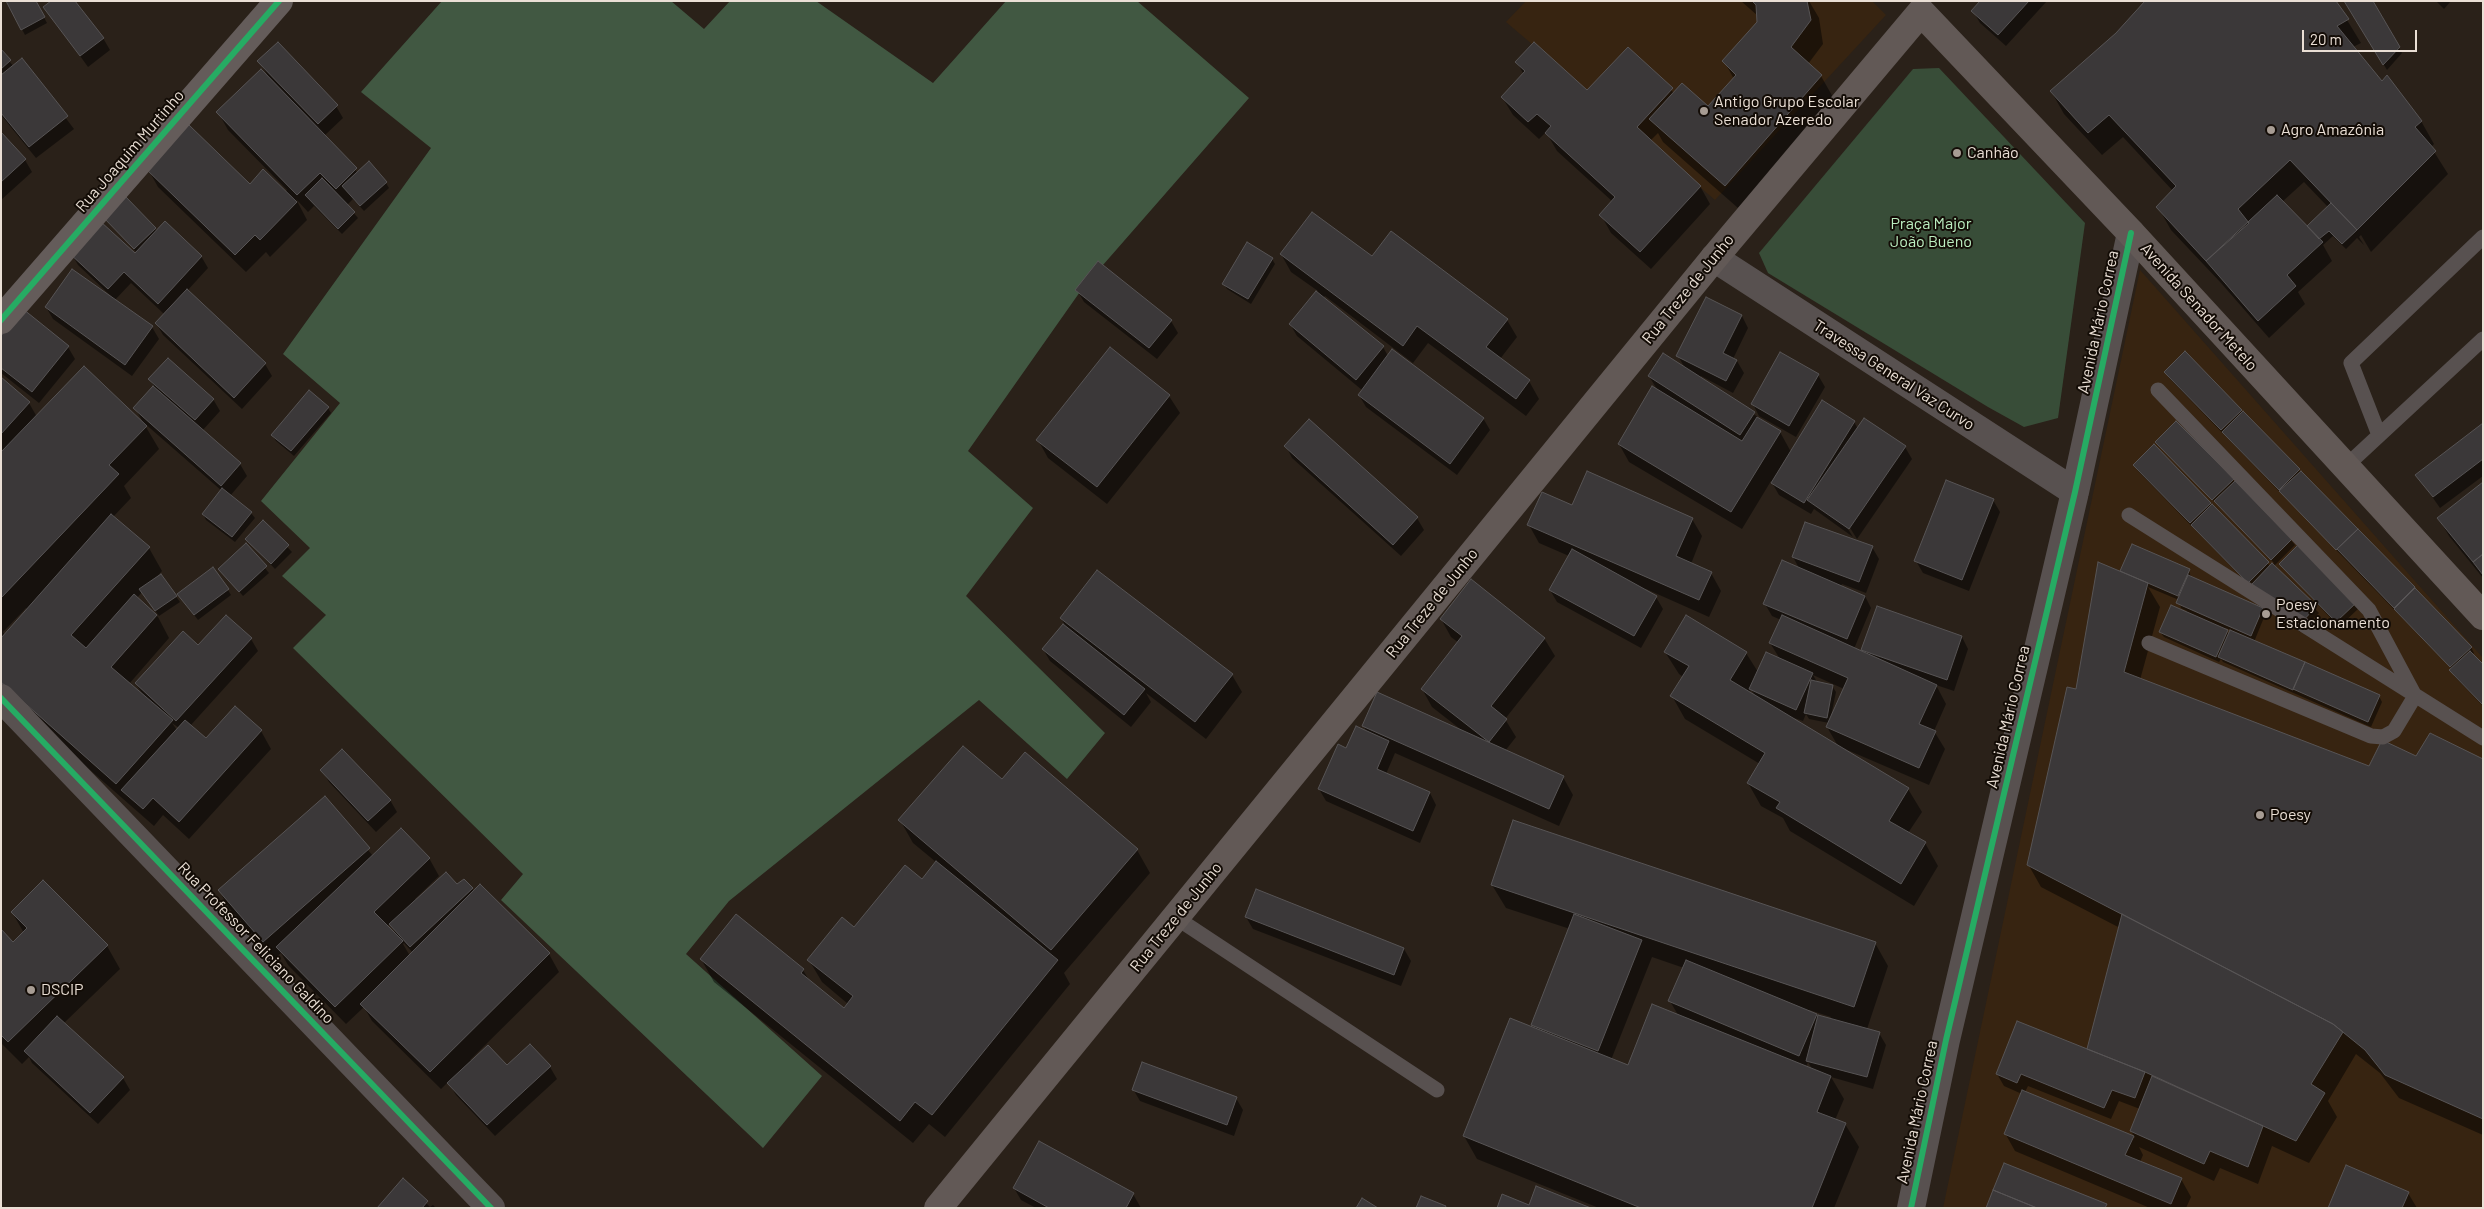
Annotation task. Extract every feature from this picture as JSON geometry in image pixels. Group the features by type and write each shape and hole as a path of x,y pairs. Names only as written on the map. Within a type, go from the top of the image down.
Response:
{"main road":[{"name":"Avenida Senador Metelo","path":"1920,5 2483,616"},
{"name":"Rua Treze de Junho","path":"938,1208 1920,5"}],"street":[{"name":"Rua Joaquim Murtinho","path":"1,320 279,1"},
{"name":"Avenida Mário Correa","path":"1911,1208 1946,1040 2075,492 2131,233"},
{"name":"Travessa General Vaz Curvo","path":"1714,258 2075,492"},
{"name":"Rua Professor Feliciano Galdino","path":"1,698 491,1208"}],"lane":[{"path":"2379,435 2351,363 2483,237"},
{"path":"2346,467 2483,339"},
{"path":"2158,390 2369,610 2415,696"},
{"path":"2129,515 2483,738"},
{"path":"2149,643 2371,736 2383,737 2394,731 2415,696"},
{"path":"1175,917 1437,1090"}],"shaded area":[{"name":"Antigo Grupo Escolar Senador Azeredo","path":"1526,1 1872,1 1886,15 1715,200 1506,22"},
{"path":"2140,270 2483,658 2483,1208 1943,1208"}],"green space":[{"path":"442,1 671,1 704,29 730,1 816,1 933,83 1006,1 1137,1 1249,98 1082,289 968,451 1033,508 966,596 1105,733 1067,779 979,700 729,901 686,954 822,1076 763,1148 501,900 523,874 293,648 326,615 282,576 310,548 261,501 340,403 283,354 431,148 361,92"},
{"name":"Praça Major João Bueno","path":"1939,68 2085,223 2058,418 2024,427 1768,273 1759,253 1913,69"}],"building":[{"path":"6,1 36,1 45,17 21,30"},
{"path":"51,1 75,1 104,38 80,56 43,7"},
{"path":"1752,1 1807,1 1811,20 1791,47 1822,75 1725,186 1649,119 1682,83 1708,106 1736,75 1722,61 1757,22 1756,5"},
{"path":"1980,1 2029,1 1998,35 1971,11"},
{"name":"Agro Amazônia","path":"2145,1 2336,1 2349,19 2337,26 2382,81 2387,75 2422,121 2415,127 2436,151 2357,230 2290,160 2238,209 2249,223 2206,261 2156,207 2176,186 2109,115 2088,133 2050,91 2116,33"},
{"path":"2344,1 2373,1 2400,47 2383,65"},
{"path":"278,42 338,105 318,124 257,61"},
{"path":"1534,42 1587,90 1628,47 1673,88 1637,127 1701,186 1640,252 1599,215 1615,197 1545,133 1551,126 1537,114 1528,122 1501,97 1525,71 1515,62"},
{"path":"1,49 11,60 1,69"},
{"path":"22,58 68,116 29,147 1,113 1,75"},
{"path":"261,69 357,168 336,189 320,173 297,195 216,112"},
{"path":"189,125 250,184 263,169 297,202 260,240 255,235 235,255 146,169"},
{"path":"1,132 26,159 1,182"},
{"path":"369,161 387,182 360,206 342,186"},
{"path":"322,178 355,212 338,229 305,195"},
{"path":"124,195 156,228 134,249 102,216"},
{"path":"2277,195 2323,242 2287,275 2296,286 2258,321 2206,261"},
{"path":"2331,203 2357,230 2342,244 2329,231 2319,239 2307,226"},
{"path":"1312,212 1372,256 1391,231 1508,319 1486,347 1530,380 1516,399 1417,326 1403,346 1280,254"},
{"path":"100,221 135,253 165,221 202,256 158,304 124,272 108,289 69,253"},
{"path":"1247,242 1273,258 1248,299 1222,284"},
{"path":"1098,261 1172,320 1149,348 1075,290"},
{"path":"72,269 153,326 125,365 45,307"},
{"path":"187,289 266,363 234,398 155,323"},
{"path":"1316,291 1384,346 1356,380 1289,324"},
{"path":"1706,297 1742,315 1723,353 1737,360 1726,381 1676,356"},
{"path":"23,309 69,346 32,392 1,368 1,336"},
{"path":"1110,347 1170,395 1097,487 1036,440"},
{"path":"1392,349 1484,418 1450,464 1358,395"},
{"path":"2185,351 2242,410 2221,430 2164,372"},
{"path":"1780,352 1819,374 1789,426 1751,404"},
{"path":"1663,353 1755,412 1740,435 1648,376"},
{"path":"168,358 214,399 195,420 148,379"},
{"path":"84,366 147,426 109,465 119,474 1,598 1,452"},
{"path":"1,377 30,402 1,434"},
{"path":"153,386 241,463 221,486 133,408"},
{"path":"1652,386 1742,441 1757,417 1781,431 1731,512 1618,444"},
{"path":"309,390 329,407 291,451 271,435"},
{"path":"1822,400 1855,421 1804,503 1771,483"},
{"path":"2243,411 2300,469 2279,490 2222,432"},
{"path":"1864,418 1906,446 1849,529 1807,500"},
{"path":"1309,419 1418,517 1393,545 1284,446"},
{"path":"2176,421 2234,479 2212,500 2155,442"},
{"path":"2483,423 2483,459 2433,497 2415,475"},
{"path":"2154,444 2211,503 2190,523 2133,465"},
{"path":"1587,471 1693,518 1676,556 1712,572 1699,600 1527,525 1542,492 1572,505"},
{"path":"2301,471 2358,529 2336,550 2279,491"},
{"path":"1946,480 1994,499 1962,580 1914,561"},
{"path":"2235,481 2292,539 2271,560 2214,501"},
{"path":"2483,482 2483,554 2473,562 2437,518"},
{"path":"222,488 252,512 232,537 202,514"},
{"path":"2212,504 2269,562 2248,583 2191,525"},
{"path":"111,514 150,547 71,635 86,648 134,594 157,615 111,667 173,720 116,784 1,682 1,638"},
{"path":"263,520 289,545 271,564 245,539"},
{"path":"1805,522 1873,546 1859,582 1792,557"},
{"path":"2358,529 2415,587 2394,608 2337,549"},
{"path":"246,543 267,566 239,592 218,569"},
{"path":"2300,543 2357,602 2336,622 2279,564"},
{"path":"2132,544 2190,569 2178,596 2120,571"},
{"path":"1572,549 1657,596 1634,636 1549,590"},
{"path":"2483,554 2483,575 2473,562"},
{"path":"1782,560 1865,596 1847,639 1763,604"},
{"name":"Poesy","path":"2098,562 2148,583 2124,672 2369,766 2382,740 2416,756 2430,733 2483,759 2483,1119 2385,1075 2365,1050 2333,1024 2027,865 2067,687 2076,689"},
{"path":"2272,563 2317,606 2297,627 2252,584"},
{"path":"213,567 229,589 194,615 177,594"},
{"path":"1097,570 1233,674 1195,722 1060,618"},
{"path":"161,574 177,596 155,611 139,589"},
{"path":"2188,575 2263,608 2251,636 2176,603"},
{"path":"1471,579 1545,638 1491,706 1507,719 1489,742 1421,689 1462,636 1440,619"},
{"path":"2415,588 2472,647 2450,667 2394,609"},
{"path":"2171,605 2228,630 2216,657 2159,632"},
{"path":"1877,606 1962,636 1947,680 1861,650"},
{"path":"226,615 252,638 176,721 135,683 183,631 198,645"},
{"path":"1686,615 1747,652 1730,680 1909,788 1889,821 1926,842 1901,884 1776,808 1780,802 1747,783 1765,753 1670,696 1689,666 1664,652"},
{"path":"1782,615 1937,685 1919,724 1936,731 1919,768 1826,727 1848,678 1769,643"},
{"path":"1063,624 1145,689 1124,715 1042,649"},
{"path":"2230,630 2305,662 2293,690 2218,657"},
{"path":"2470,651 2483,664 2483,705 2449,670"},
{"path":"1766,652 1813,673 1796,710 1749,689"},
{"path":"2305,662 2380,695 2368,722 2293,689"},
{"path":"1811,680 1833,685 1827,718 1804,713"},
{"path":"1377,692 1564,776 1549,809 1362,726"},
{"path":"235,706 262,730 179,822 153,798 143,809 121,790 185,720 206,738"},
{"path":"1356,726 1389,741 1377,769 1430,792 1413,831 1318,789 1338,744 1346,748"},
{"path":"963,746 1002,779 1025,752 1138,849 1051,950 898,820"},
{"path":"342,749 391,800 368,821 320,770"},
{"path":"325,796 370,848 263,942 218,890"},
{"path":"1513,820 1876,942 1854,1007 1491,885"},
{"path":"401,828 430,858 374,912 403,941 335,1007 276,947"},
{"path":"936,861 1058,960 932,1115 915,1102 900,1121 700,959 736,914 804,969 801,973 844,1008 853,996 807,960 842,917 854,927 905,865 922,879"},
{"path":"446,872 457,884 464,879 473,888 410,947 389,924"},
{"name":"DSCIP","path":"43,880 108,945 8,1042 1,1035 1,929 13,942 27,928 11,912"},
{"path":"480,884 550,953 430,1072 360,1004"},
{"path":"1256,889 1404,948 1394,975 1245,917"},
{"path":"1574,914 1642,940 1598,1051 1531,1025"},
{"path":"2122,914 2333,1024 2343,1032 2311,1084 2325,1093 2296,1141 2145,1072 2087,1049"},
{"path":"1686,960 1817,1014 1799,1056 1668,1001"},
{"path":"1652,1004 1831,1076 1817,1112 1846,1123 1812,1208 1641,1208 1463,1136 1510,1018 1628,1065"},
{"path":"1818,1015 1880,1032 1867,1077 1806,1061"},
{"path":"57,1016 124,1077 90,1113 24,1051"},
{"path":"2017,1021 2145,1072 2135,1098 2112,1090 2104,1108 2021,1074 2017,1083 1996,1074"},
{"path":"530,1044 551,1066 487,1125 447,1083 488,1045 507,1065"},
{"path":"1142,1062 1237,1097 1227,1125 1132,1090"},
{"path":"2152,1076 2263,1126 2248,1167 2210,1151 2204,1164 2130,1131"},
{"path":"2022,1090 2134,1136 2125,1155 2182,1178 2171,1204 2004,1134"},
{"path":"1039,1141 1134,1193 1126,1208 1049,1208 1013,1188"},
{"path":"2004,1163 2107,1204 2105,1208 2037,1208 1993,1190"},
{"path":"2346,1165 2409,1192 2402,1208 2328,1208"},
{"path":"403,1178 428,1201 422,1208 377,1208"},
{"path":"1536,1186 1591,1208 1497,1208 1502,1194 1529,1205"},
{"path":"1993,1190 2037,1208 1986,1208"},
{"path":"1421,1196 1446,1206 1445,1208 1416,1208"},
{"path":"1362,1198 1378,1208 1356,1208"}],"cycle path":[{"path":"1,320 279,1"},
{"path":"1911,1208 1946,1040 2075,492 2131,233"},
{"path":"1,698 491,1208"}],"place":[{"name":"Antigo Grupo Escolar Senador Azeredo","path":"1704,111"},
{"name":"Agro Amazônia","path":"2271,130"},
{"name":"Canhão","path":"1957,153"},
{"name":"Poesy Estacionamento","path":"2266,614"},
{"name":"Poesy","path":"2260,815"},
{"name":"DSCIP","path":"31,990"}]}
